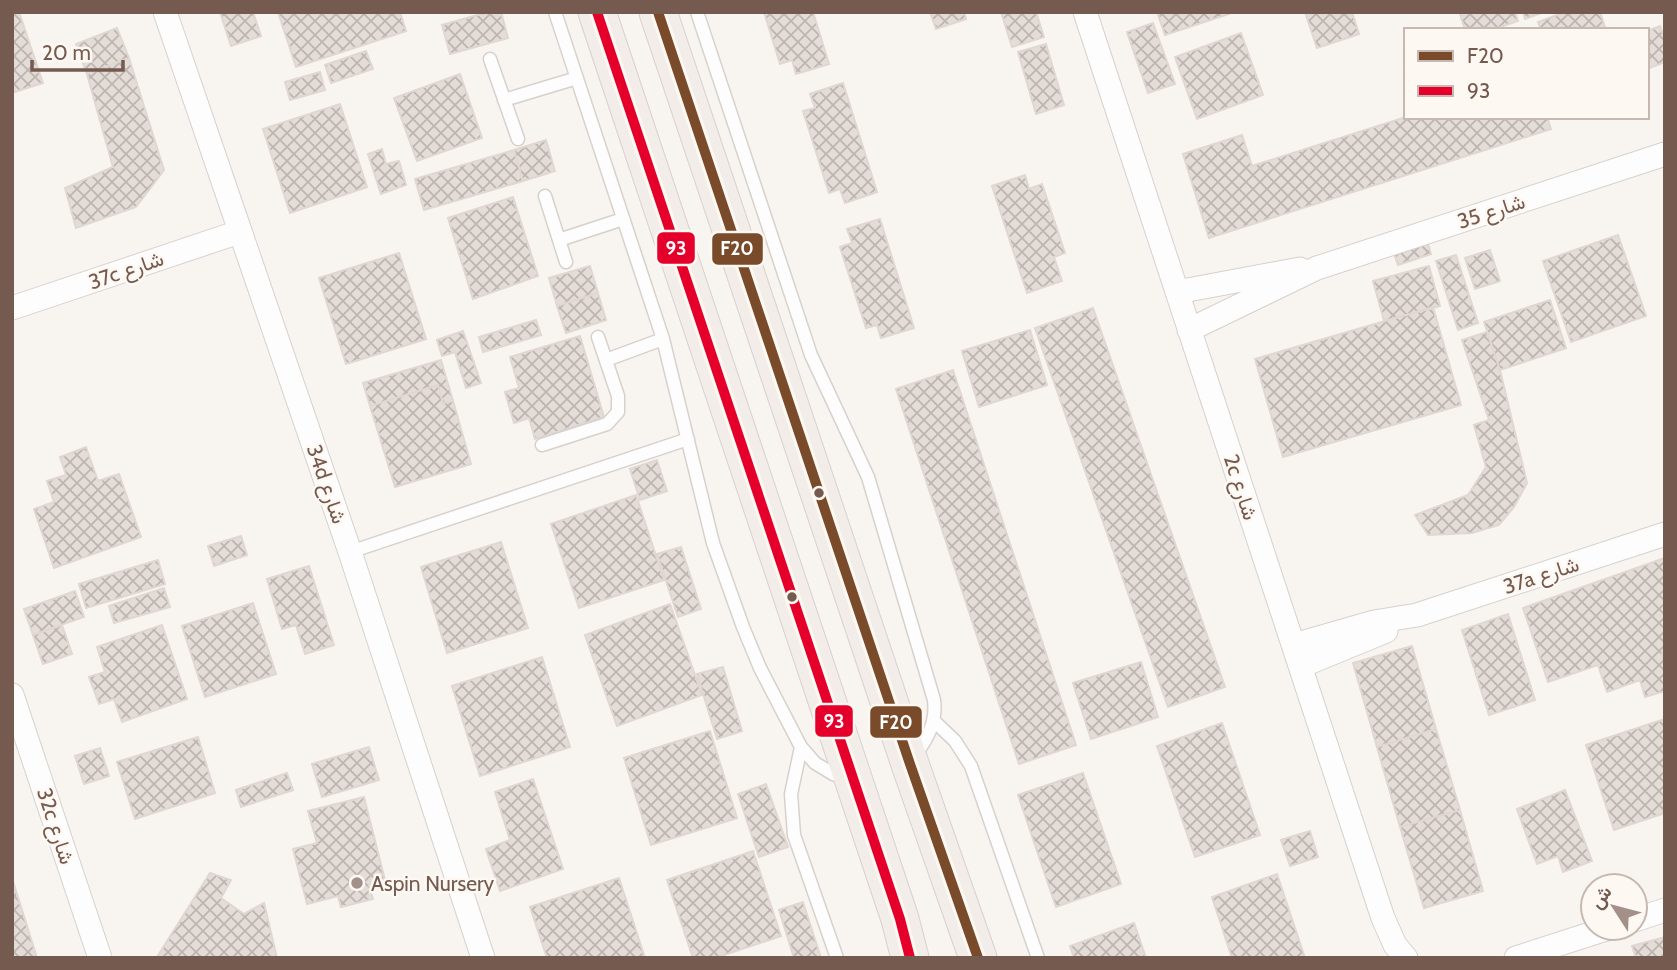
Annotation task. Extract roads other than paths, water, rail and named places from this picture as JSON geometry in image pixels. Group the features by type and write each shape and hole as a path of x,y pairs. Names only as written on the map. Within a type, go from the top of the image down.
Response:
{"main road":[{"path":"597,12 900,919 910,958"},
{"path":"658,12 910,764 978,958"}],"street":[{"name":"34d شارع","path":"165,12 350,552 483,958"},
{"name":"2c شارع","path":"1085,12 1383,918 1395,945 1406,958"},
{"name":"شارع 35","path":"1189,330 1317,268 1665,154"},
{"name":"37c شارع","path":"12,308 239,232"},
{"name":"شارع 35","path":"1177,292 1271,273 1317,268"},
{"name":"37a شارع","path":"1297,656 1374,622 1417,615 1665,534"},
{"name":"32c شارع","path":"12,695 100,958"},
{"path":"1516,958 1579,938"}],"lane":[{"path":"555,12 663,339 713,543 743,627 760,668 801,747 816,763 833,774 853,780"},
{"path":"697,12 811,355 854,444 880,513 934,699 934,720 910,764"},
{"path":"489,60 518,139"},
{"path":"504,100 577,78"},
{"path":"545,196 566,262"},
{"path":"559,240 623,219"},
{"path":"542,445 607,424 614,419 620,404 598,337"},
{"path":"606,360 663,339"},
{"path":"350,552 688,439"},
{"path":"934,720 955,741 971,766 1038,958"},
{"path":"801,747 791,794 794,835 837,958"}],"place":[{"name":"Aspin Nursery","path":"357,883"}]}
